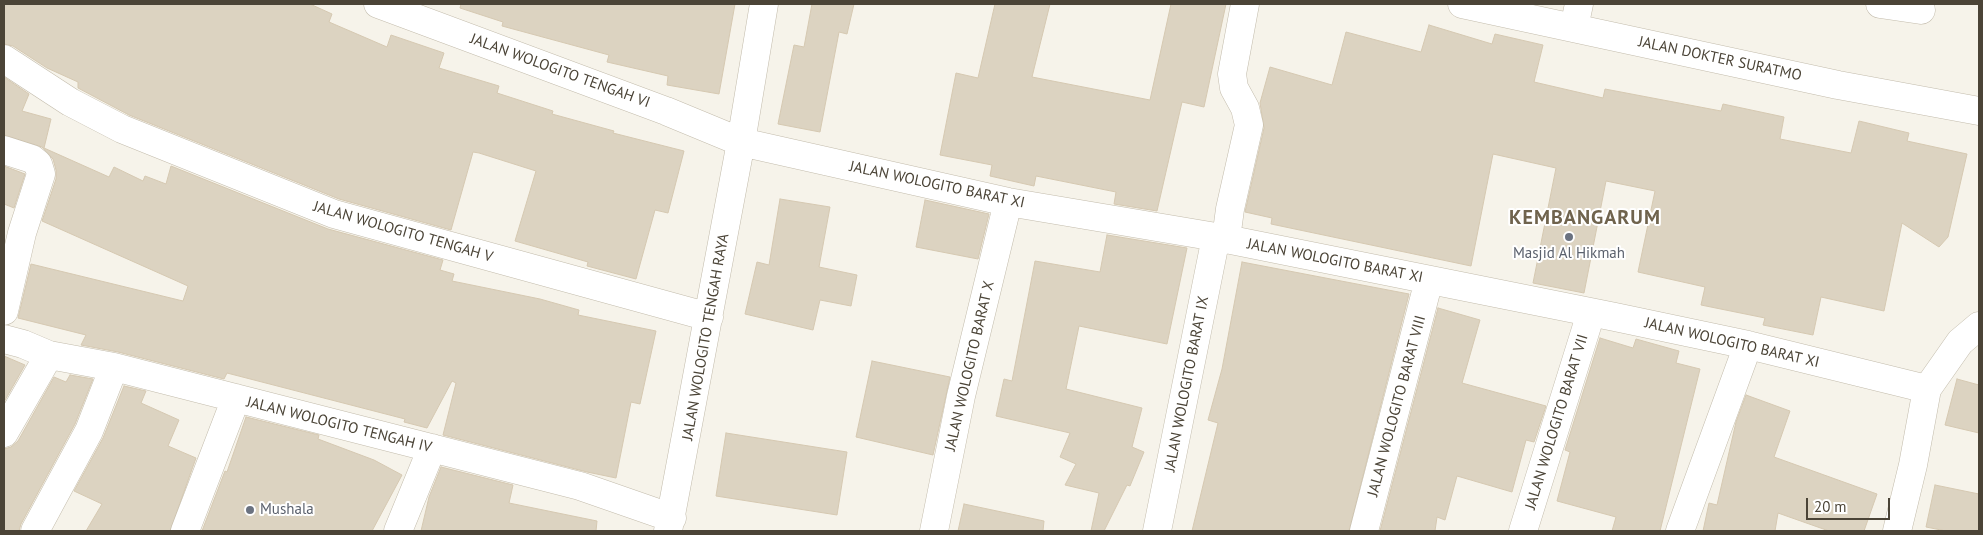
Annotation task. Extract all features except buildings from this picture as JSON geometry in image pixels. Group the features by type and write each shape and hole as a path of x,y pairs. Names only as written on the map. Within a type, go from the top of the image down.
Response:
{"street":[{"name":"JALAN WOLOGITO TENGAH VI","path":"378,4 666,111 741,142"},
{"name":"JALAN WOLOGITO TENGAH RAYA","path":"670,525 741,142 764,4"},
{"name":"JALAN WOLOGITO BARAT IX","path":"1158,531 1222,238 1249,125 1245,108 1234,88 1232,74 1246,4"},
{"name":"JALAN DOKTER SURATMO","path":"1462,4 1576,16 1838,85 1979,111"},
{"path":"1880,4 1921,10"},
{"name":"JALAN WOLOGITO TENGAH V","path":"4,59 70,102 122,129 334,214 709,317"},
{"name":"JALAN WOLOGITO BARAT XI","path":"741,142 1008,202 1222,238 1748,345 1927,388"},
{"path":"4,150 32,159 38,164 41,174 22,233 4,311"},
{"name":"JALAN WOLOGITO BARAT X","path":"934,531 961,396 1008,202"},
{"name":"JALAN WOLOGITO BARAT VIII","path":"1364,531 1429,280"},
{"name":"JALAN WOLOGITO BARAT VII","path":"1523,531 1591,313"},
{"path":"1897,531 1913,465 1927,388 1960,342 1978,323"},
{"name":"JALAN WOLOGITO TENGAH IV","path":"4,339 23,344 49,355 114,367 580,486 670,525"},
{"path":"1680,531 1748,345"},
{"path":"4,433 49,355"},
{"path":"36,531 89,431 114,367"},
{"path":"185,531 236,398"},
{"path":"398,531 432,448"}],"place":[{"name":"Masjid Al Hikmah","path":"1569,237"},
{"name":"Mushala","path":"250,510"}],"district":[{"name":"KEMBANGARUM","path":"1585,218"}]}
